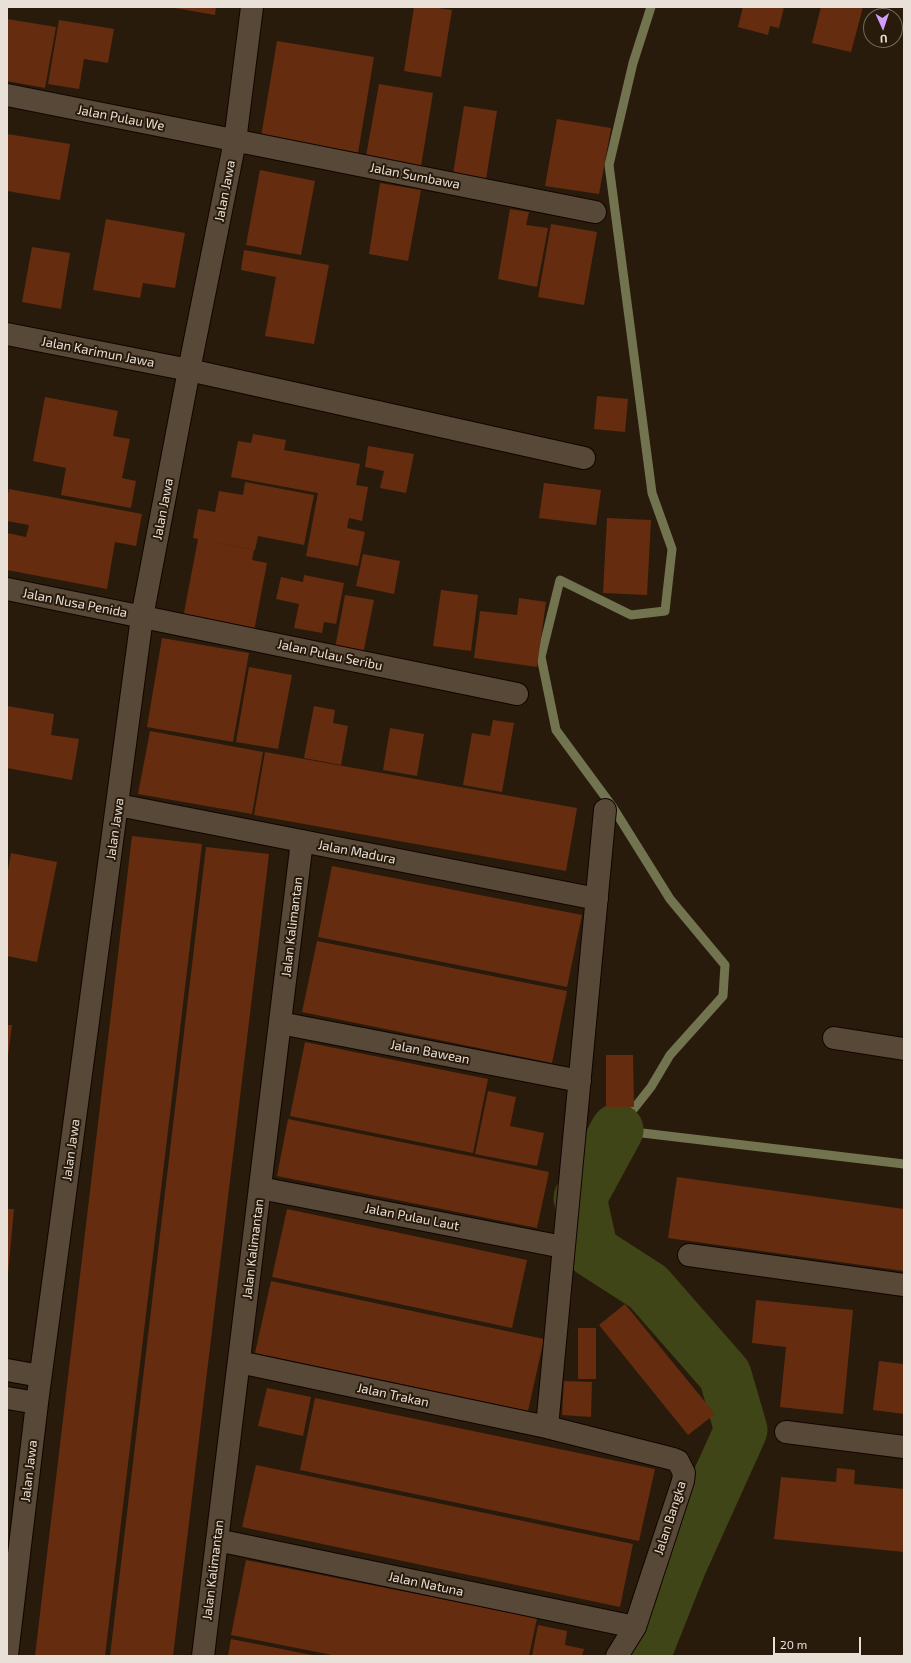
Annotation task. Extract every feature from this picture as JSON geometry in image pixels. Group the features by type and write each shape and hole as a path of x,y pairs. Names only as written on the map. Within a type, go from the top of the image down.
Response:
{"street":[{"name":"Jalan Jawa","path":"7,1656 40,1376 118,805 142,616 235,141 252,7"},
{"name":"Jalan Pulau We","path":"7,95 235,141"},
{"name":"Jalan Sumbawa","path":"235,141 594,212"},
{"name":"Jalan Karimun Jawa","path":"7,334 189,370 584,458"},
{"name":"Jalan Nusa Penida","path":"7,589 142,616"},
{"name":"Jalan Pulau Seribu","path":"142,616 517,694"},
{"name":"Jalan Madura","path":"118,805 597,900"},
{"path":"546,1427 605,810"},
{"name":"Jalan Kalimantan","path":"203,1656 302,841"},
{"name":"Jalan Bawean","path":"280,1023 580,1081"},
{"path":"834,1038 904,1049"},
{"name":"Jalan Pulau Laut","path":"260,1188 563,1247"},
{"path":"689,1255 904,1285"},
{"name":"Jalan Trakan","path":"239,1362 546,1427"},
{"path":"7,1370 40,1376"},
{"path":"7,1398 37,1403"},
{"name":"Jalan Bangka","path":"546,1427 673,1459 678,1461 684,1473 683,1481 634,1627 617,1656"},
{"path":"786,1432 904,1447"},
{"name":"Jalan Natuna","path":"217,1540 634,1627"}],"building":[{"path":"169,7 216,7 215,15"},
{"path":"414,7 432,7 452,10 441,77 404,71"},
{"path":"743,7 784,7 779,28 770,26 768,35 738,27"},
{"path":"821,7 863,7 851,52 812,43"},
{"path":"7,19 56,27 45,88 7,81"},
{"path":"59,20 114,29 108,63 84,59 79,89 48,84"},
{"path":"277,41 374,57 358,153 261,137"},
{"path":"379,84 433,93 421,166 366,156"},
{"path":"464,106 497,111 486,179 453,174"},
{"path":"557,119 611,128 599,194 545,186"},
{"path":"7,134 70,144 60,200 7,191"},
{"path":"260,170 315,181 301,255 246,245"},
{"path":"380,183 421,190 408,261 369,254"},
{"path":"510,209 529,212 526,225 548,228 537,287 498,279"},
{"path":"106,219 185,233 175,288 143,283 140,298 93,290"},
{"path":"551,224 597,232 584,305 538,297"},
{"path":"32,247 70,253 61,309 22,302"},
{"path":"244,250 329,265 314,344 265,336 276,277 241,270"},
{"path":"597,396 628,399 625,432 594,429"},
{"path":"45,397 118,411 113,436 130,439 122,478 136,481 131,508 61,495 66,468 33,461"},
{"path":"253,434 286,440 284,450 360,464 356,485 368,487 362,521 349,518 347,528 365,532 358,566 306,556 318,493 231,477 238,441 251,443"},
{"path":"368,446 414,454 406,493 380,488 384,471 365,467"},
{"path":"245,482 314,495 304,545 258,536 255,550 193,538 198,509 215,512 219,491 243,495"},
{"path":"544,483 601,490 596,525 539,518"},
{"path":"9,489 142,514 136,546 115,542 107,589 7,570 7,533 26,537 29,525 7,521 7,499"},
{"path":"607,518 651,520 647,595 603,593"},
{"path":"198,539 254,550 252,560 267,563 254,631 183,618"},
{"path":"363,554 400,561 394,594 356,586"},
{"path":"304,575 344,583 336,624 324,622 322,633 294,628 299,604 276,599 281,577 303,582"},
{"path":"441,590 478,595 471,651 433,646"},
{"path":"345,595 374,600 363,654 335,648"},
{"path":"519,598 546,602 537,667 474,658 480,611 517,615"},
{"path":"162,638 249,653 233,742 147,727"},
{"path":"249,667 292,675 278,749 236,742"},
{"path":"7,706 54,714 51,735 79,739 72,780 7,768"},
{"path":"314,706 335,710 333,723 348,726 341,765 304,758"},
{"path":"493,720 514,723 502,792 463,785 472,733 490,736"},
{"path":"390,728 424,734 417,776 383,770"},
{"path":"150,731 263,752 252,814 138,794"},
{"path":"265,752 577,808 566,871 254,815"},
{"path":"132,836 202,844 105,1656 35,1656"},
{"path":"206,847 269,854 261,922 173,1656 110,1656"},
{"path":"11,853 57,862 37,962 7,956 7,875"},
{"path":"332,866 582,915 567,987 318,937"},
{"path":"317,941 567,991 552,1063 302,1012"},
{"path":"7,1025 12,1025 8,1056 7,1056"},
{"path":"305,1042 488,1079 473,1153 290,1116"},
{"path":"606,1055 633,1055 634,1107 606,1107"},
{"path":"488,1091 516,1097 510,1126 544,1133 537,1166 475,1154"},
{"path":"288,1119 549,1172 537,1228 277,1176"},
{"path":"677,1177 904,1209 904,1271 668,1238"},
{"path":"7,1209 14,1209 8,1274 7,1274"},
{"path":"287,1209 527,1260 512,1328 272,1277"},
{"path":"271,1281 544,1339 528,1411 255,1353"},
{"path":"756,1300 853,1310 843,1414 780,1407 786,1347 752,1343"},
{"path":"625,1304 715,1414 688,1435 599,1325"},
{"path":"578,1328 596,1328 596,1379 578,1379"},
{"path":"879,1361 904,1364 904,1414 873,1410"},
{"path":"564,1381 592,1382 591,1417 562,1415"},
{"path":"267,1388 311,1397 303,1436 258,1426"},
{"path":"315,1398 655,1469 639,1541 300,1470"},
{"path":"256,1465 633,1544 620,1607 242,1527"},
{"path":"837,1468 855,1470 854,1484 904,1489 904,1552 774,1539 781,1477 836,1482"},
{"path":"246,1560 537,1618 529,1656 337,1656 231,1635"},
{"path":"538,1625 567,1631 565,1645 584,1649 582,1656 532,1656"},
{"path":"231,1639 312,1655 312,1656 228,1656"}],"waterway":[{"path":"617,1130 651,1087 670,1055 723,996 725,965 670,899 612,806 556,730 541,657 560,580 631,615 665,611 672,549 652,493 609,165 633,63 651,7"},
{"path":"617,1130 904,1164"},
{"path":"617,1130 580,1198 592,1251 648,1287 725,1375 741,1430 681,1563 644,1656"}]}
